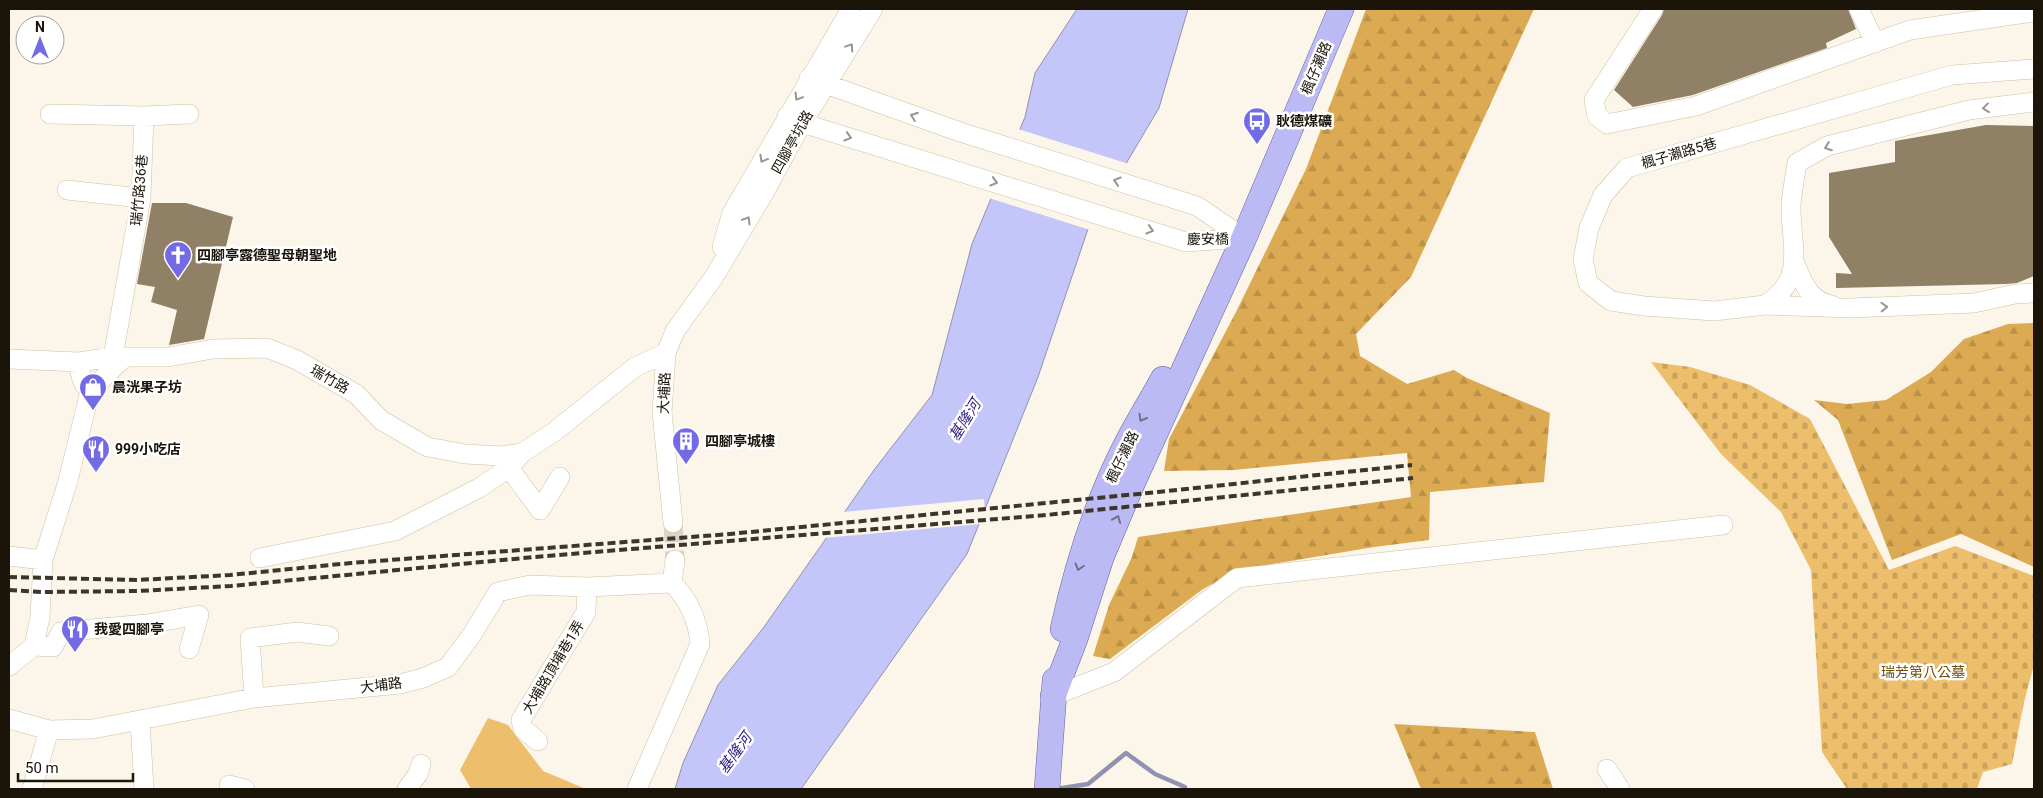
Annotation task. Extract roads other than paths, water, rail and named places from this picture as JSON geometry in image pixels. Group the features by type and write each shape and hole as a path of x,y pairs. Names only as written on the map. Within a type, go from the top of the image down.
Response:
{"main road":[{"name":"楓仔瀨路","path":"1047,789 1053,696 1075,639 1101,558 1132,484 1244,238 1341,9"}],"street":[{"name":"四腳亭坑路","path":"666,353 675,331 714,278 764,193 794,120 817,81 874,9"},
{"path":"1653,9 1594,100 1596,116 1606,124 1696,106 1910,30 2034,12"},
{"path":"1859,9 1875,43"},
{"name":"四腳亭坑路","path":"817,81 843,13"},
{"name":"楓子瀨路5巷","path":"1851,308 1765,305 1714,311 1644,306 1611,301 1588,283 1583,259 1589,228 1603,195 1627,168 1952,75 2034,69"},
{"name":"慶安橋","path":"817,81 960,132 1197,206 1244,238"},
{"path":"1765,305 1777,298 1792,274 1794,262 1791,205 1797,163 1827,146 1969,110 2034,102"},
{"path":"50,114 144,116 188,114"},
{"name":"瑞竹路36巷","path":"118,358 141,198 144,116"},
{"name":"慶安橋","path":"794,120 1186,242 1244,238"},
{"path":"67,190 141,198"},
{"path":"1794,262 1808,293 1824,304 1851,308 1974,303 2015,294 2034,293"},
{"name":"瑞竹路","path":"9,359 79,362 118,358 168,357 212,349 267,348 297,360 356,394 382,420 428,447 465,454 501,456 522,452"},
{"name":"瑞竹路","path":"260,558 394,531 479,488 509,468 522,452 554,432 635,367 666,353"},
{"name":"大埔路","path":"666,353 662,412 673,523"},
{"path":"9,666 34,646 40,617 42,569 68,481 90,391 101,381 104,374 118,358"},
{"path":"79,362 81,379 90,391"},
{"path":"509,468 540,510 560,477"},
{"path":"1053,696 1114,672 1237,578 1723,525"},
{"path":"9,556 42,569"},
{"path":"637,789 700,644 699,629 693,612 682,593 672,583 675,560"},
{"name":"大埔路","path":"9,719 49,730 93,729 254,698 400,684 423,678 448,667 471,636 498,592 530,586 587,587 672,583"},
{"name":"大埔路頂埔巷1弄","path":"538,741 524,729 521,720 586,612 587,587"},
{"path":"34,646 53,647 61,632 128,626 199,615 188,649"},
{"path":"254,698 250,638 297,632 329,636"},
{"path":"140,721 144,789"},
{"path":"32,789 49,730"},
{"path":"407,789 418,774 421,764"},
{"path":"1607,770 1620,789"}],"water":[{"name":"基隆河","path":"1077,9 1188,9 1159,108 1089,226 1038,377 967,554 801,789 675,789 683,763 718,685 764,627 874,470 932,395 972,244 1025,117 1035,73"}],"waterway":[{"path":"1056,789 1088,784 1126,753 1155,774 1185,787 1185,789"}],"tunnel":[{"path":"673,523 675,560"}],"railway":[{"path":"9,577 137,580 230,575 351,563 730,534 1412,465"},
{"path":"9,590 41,592 138,591 231,586 534,557 1046,515 1413,478"}],"place":[{"name":"耿德煤礦","path":"1257,145"},
{"name":"四腳亭露德聖母朝聖地","path":"178,279"},
{"name":"晨洸果子坊","path":"93,411"},
{"name":"四腳亭城樓","path":"686,465"},
{"name":"999小吃店","path":"96,473"},
{"name":"我愛四腳亭","path":"75,653"}],"park label":[{"name":"瑞芳第八公墓","path":"1923,672"}]}
